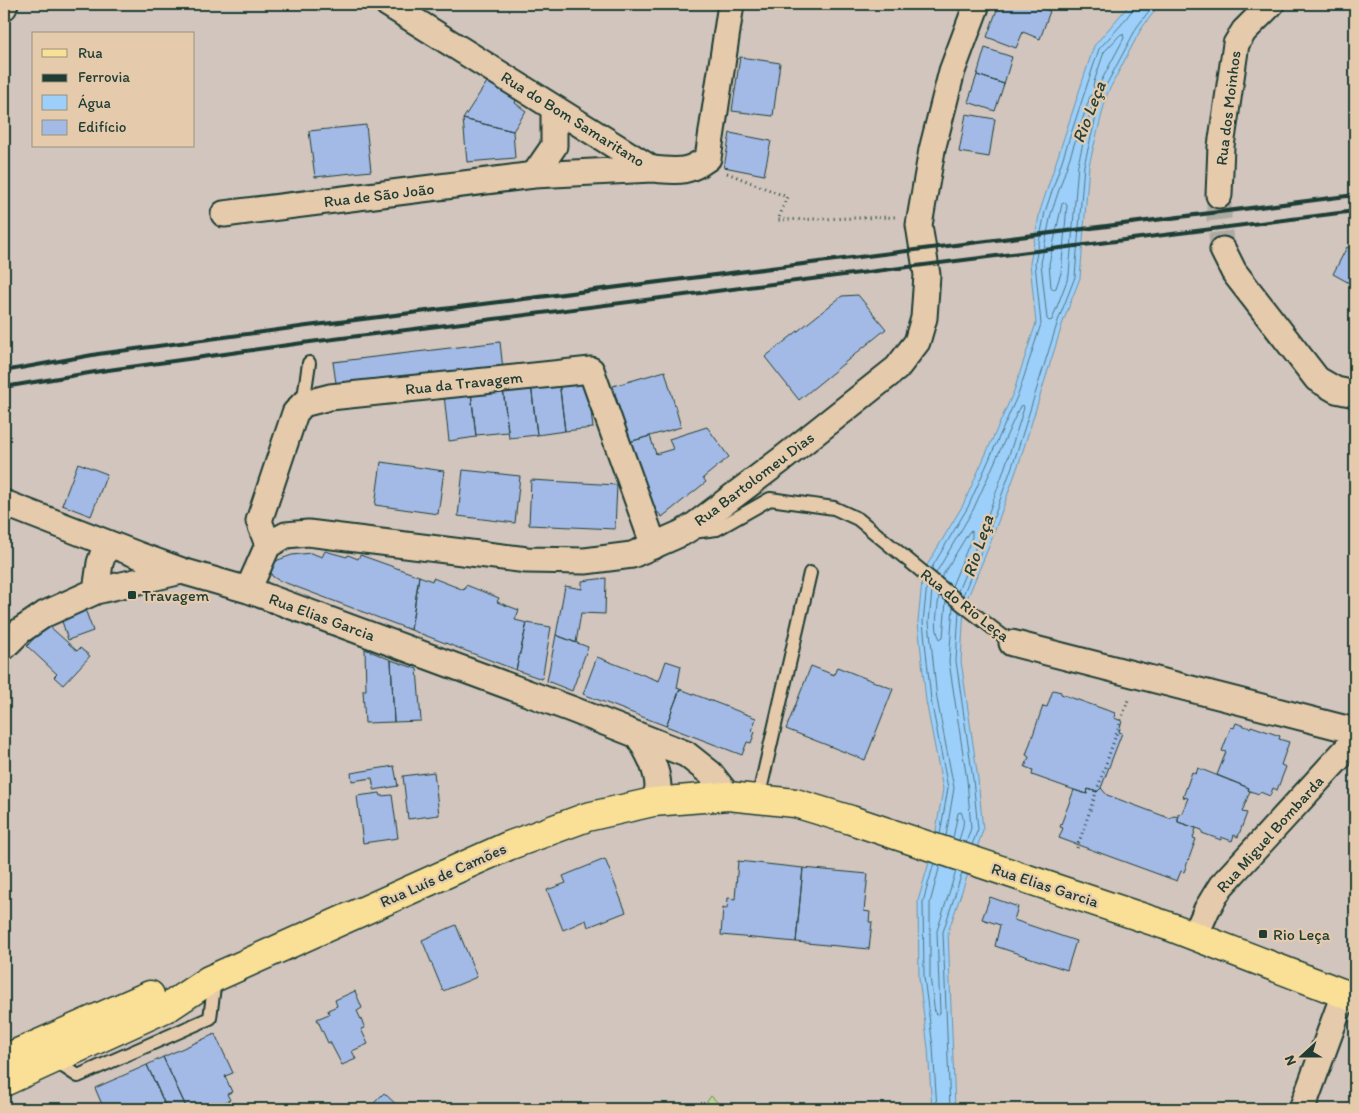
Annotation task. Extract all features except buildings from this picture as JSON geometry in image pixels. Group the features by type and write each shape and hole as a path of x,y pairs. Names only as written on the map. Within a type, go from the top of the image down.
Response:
{"main road":[{"name":"Rua Elias Garcia","path":"686,799 728,796 795,803 902,836 1195,936 1350,996"},
{"name":"Rua Luís de Camões","path":"4,1082 170,1006 212,979 508,846 587,817 653,802 686,799"},
{"name":"Rua Luís de Camões","path":"4,1059 163,989 212,979"}],"street":[{"name":"Rua do Bom Samaritano","path":"388,4 652,169 682,171 695,167"},
{"path":"695,167 708,158 731,4"},
{"name":"Rua Bartolomeu Dias","path":"268,545 286,535 308,533 527,560 585,561 632,555 682,534 781,460 897,368 917,342 924,318 927,275 918,225 932,150 952,71 977,4"},
{"name":"Rua dos Moinhos","path":"1219,195 1221,146 1236,44 1244,31 1271,4"},
{"path":"534,175 554,146 554,108"},
{"name":"Rua de São João","path":"224,214 534,175 652,169"},
{"path":"1223,250 1234,272 1317,379 1336,390 1355,394"},
{"name":"Rua da Travagem","path":"303,404 330,397 592,370 654,546"},
{"path":"248,590 268,545 259,521 295,413 303,404"},
{"name":"Rua Elias Garcia","path":"4,503 107,543 182,570 248,590 572,709 686,754 710,772 728,796"},
{"path":"96,591 100,563 107,543"},
{"path":"4,647 20,631 45,614 96,591 182,570"},
{"name":"Rua do Rio Leça","path":"1012,643 1355,732"},
{"path":"639,737 649,753 654,768 658,788 653,802"},
{"name":"Rua Miguel Bombarda","path":"1195,936 1207,909 1222,886 1355,740"},
{"path":"1302,1109 1350,996"}],"lane":[{"path":"303,404 309,362"},
{"name":"Rua do Rio Leça","path":"682,534 717,530 770,498 834,508 858,519 1012,643"},
{"path":"758,799 810,573"}],"path":[{"path":"695,167 719,170 788,197 778,220 920,216"},
{"path":"1077,848 1136,674"}],"green space":[{"path":"711,1096 724,1109 702,1109"}],"water":[{"path":"1130,4 1160,4 1141,29 1107,94 1089,165 1080,278 1063,322 1020,460 990,544 964,606 961,661 978,779 983,830 948,932 955,1109 932,1109 928,1048 919,978 918,901 933,848 943,789 926,701 918,622 923,572 963,505 1014,391 1036,323 1030,263 1040,211 1094,46"}],"tunnel":[{"path":"1219,195 1219,218 1223,250"}],"railway":[{"path":"4,371 98,354 307,326 1355,195"},
{"path":"4,387 101,371 310,342 1355,211"}],"place":[{"name":"Travagem","path":"132,595"},
{"name":"Rio Leça","path":"1263,934"}]}
